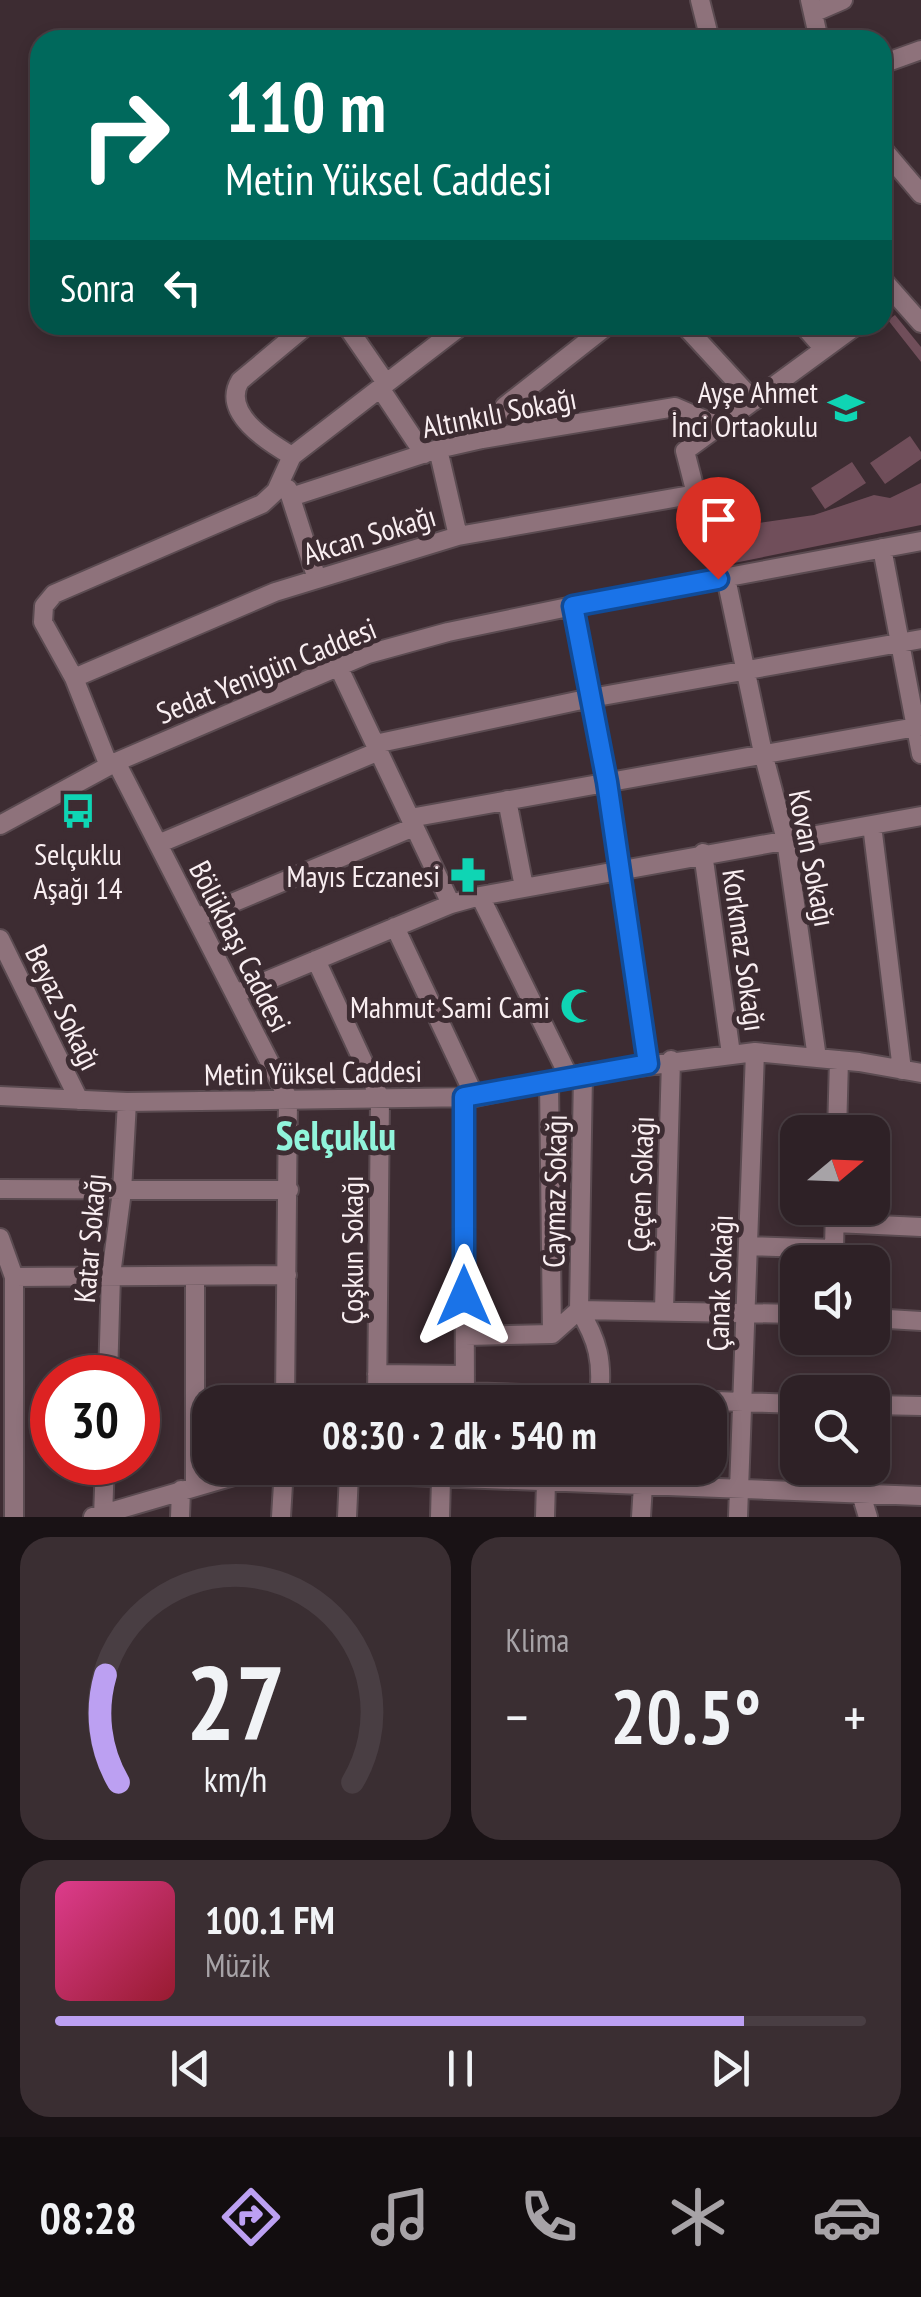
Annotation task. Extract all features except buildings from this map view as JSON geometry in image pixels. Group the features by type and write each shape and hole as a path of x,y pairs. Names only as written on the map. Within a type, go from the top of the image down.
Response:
{"street":[{"path":"700,0 702,30"},
{"path":"811,7 843,0"},
{"path":"892,61 920,52"},
{"path":"892,160 921,194"},
{"path":"292,456 266,441 246,420 236,407 234,393 240,381 296,335"},
{"path":"352,335 430,451 458,536"},
{"path":"318,579 284,478 292,456 449,335"},
{"path":"482,439 505,406 595,335"},
{"path":"693,335 754,400"},
{"path":"812,335 824,349"},
{"path":"719,426 843,335"},
{"name":"Altınkılı Sokağı","path":"290,497 430,451 675,407 719,426"},
{"name":"Akcan Sokağı","path":"74,678 275,592 458,536 696,494 685,452 719,426"},
{"name":"Bölükbaşı Caddesi","path":"284,478 262,504 48,599 42,614 112,764 158,844 288,1098 285,1385"},
{"name":"Sedat Yenigün Caddesi","path":"0,825 112,764 368,654 448,632 573,606 921,541"},
{"path":"882,548 921,754"},
{"name":"Kovan Sokağı","path":"726,578 763,754 786,840 817,1058"},
{"path":"573,606 607,782 648,1064"},
{"path":"158,844 377,748 591,698 921,639"},
{"path":"338,666 450,904"},
{"path":"196,918 412,823 508,800 918,727"},
{"path":"508,800 524,887"},
{"path":"235,994 450,904 480,896 921,816"},
{"path":"872,824 912,1072"},
{"name":"Korkmaz Sokağı","path":"704,853 732,1054"},
{"path":"480,896 567,1077 552,1334"},
{"path":"395,927 469,1097 465,1385"},
{"name":"Beyaz Sokağı","path":"0,939 79,1100"},
{"path":"316,960 380,1098"},
{"name":"Metin Yüksel Caddesi","path":"0,1096 127,1102 469,1097 671,1060 755,1052 912,1072"},
{"name":"Çanak Sokağı","path":"738,1517 755,1052"},
{"name":"Çeçen Sokağı","path":"664,1310 671,1060"},
{"path":"837,1115 839,1060"},
{"name":"Caymaz Sokağı","path":"567,1077 579,1310"},
{"name":"Çoşkun Sokağı","path":"377,1385 380,1098"},
{"name":"Katar Sokağı","path":"109,1355 111,1274 122,1191 127,1102"},
{"path":"0,1189 289,1190"},
{"path":"890,1223 921,1227"},
{"path":"748,1246 834,1248 835,1225"},
{"path":"0,1238 14,1277 7,1321 14,1517"},
{"path":"14,1277 287,1275"},
{"path":"180,1517 188,1489 194,1276"},
{"path":"464,1336 552,1334 579,1310 780,1313"},
{"path":"579,1310 595,1336 602,1366 600,1385"},
{"path":"890,1319 921,1321"},
{"path":"377,1374 438,1385"},
{"path":"727,1402 780,1403"},
{"path":"890,1405 921,1406"},
{"path":"103,1485 100,1516 202,1485"},
{"path":"281,1517 283,1485"},
{"path":"347,1517 348,1485"},
{"path":"440,1517 442,1485"},
{"path":"545,1517 546,1485"},
{"path":"618,1485 921,1496"},
{"path":"641,1517 642,1486"},
{"path":"860,1494 868,1517"}],"shaded area":[{"path":"895,315 921,347 921,362 892,325"},
{"path":"910,436 921,452 921,459 885,484 870,463"},
{"path":"852,462 866,483 825,509 811,488"},
{"path":"921,483 921,525 729,564 723,528 814,515 874,495 890,498"}],"place":[{"name":"Ayşe Ahmet İnci Ortaokulu","path":"846,408"},
{"name":"Selçuklu Aşağı 14","path":"78,811"},
{"name":"Mayıs Eczanesi","path":"468,875"},
{"name":"Mahmut Sami Cami","path":"578,1006"}],"district":[{"name":"Selçuklu","path":"336,1135"}],"route":[{"path":"464,1296 464,1097 648,1064 607,782 573,606 718,579"}]}
